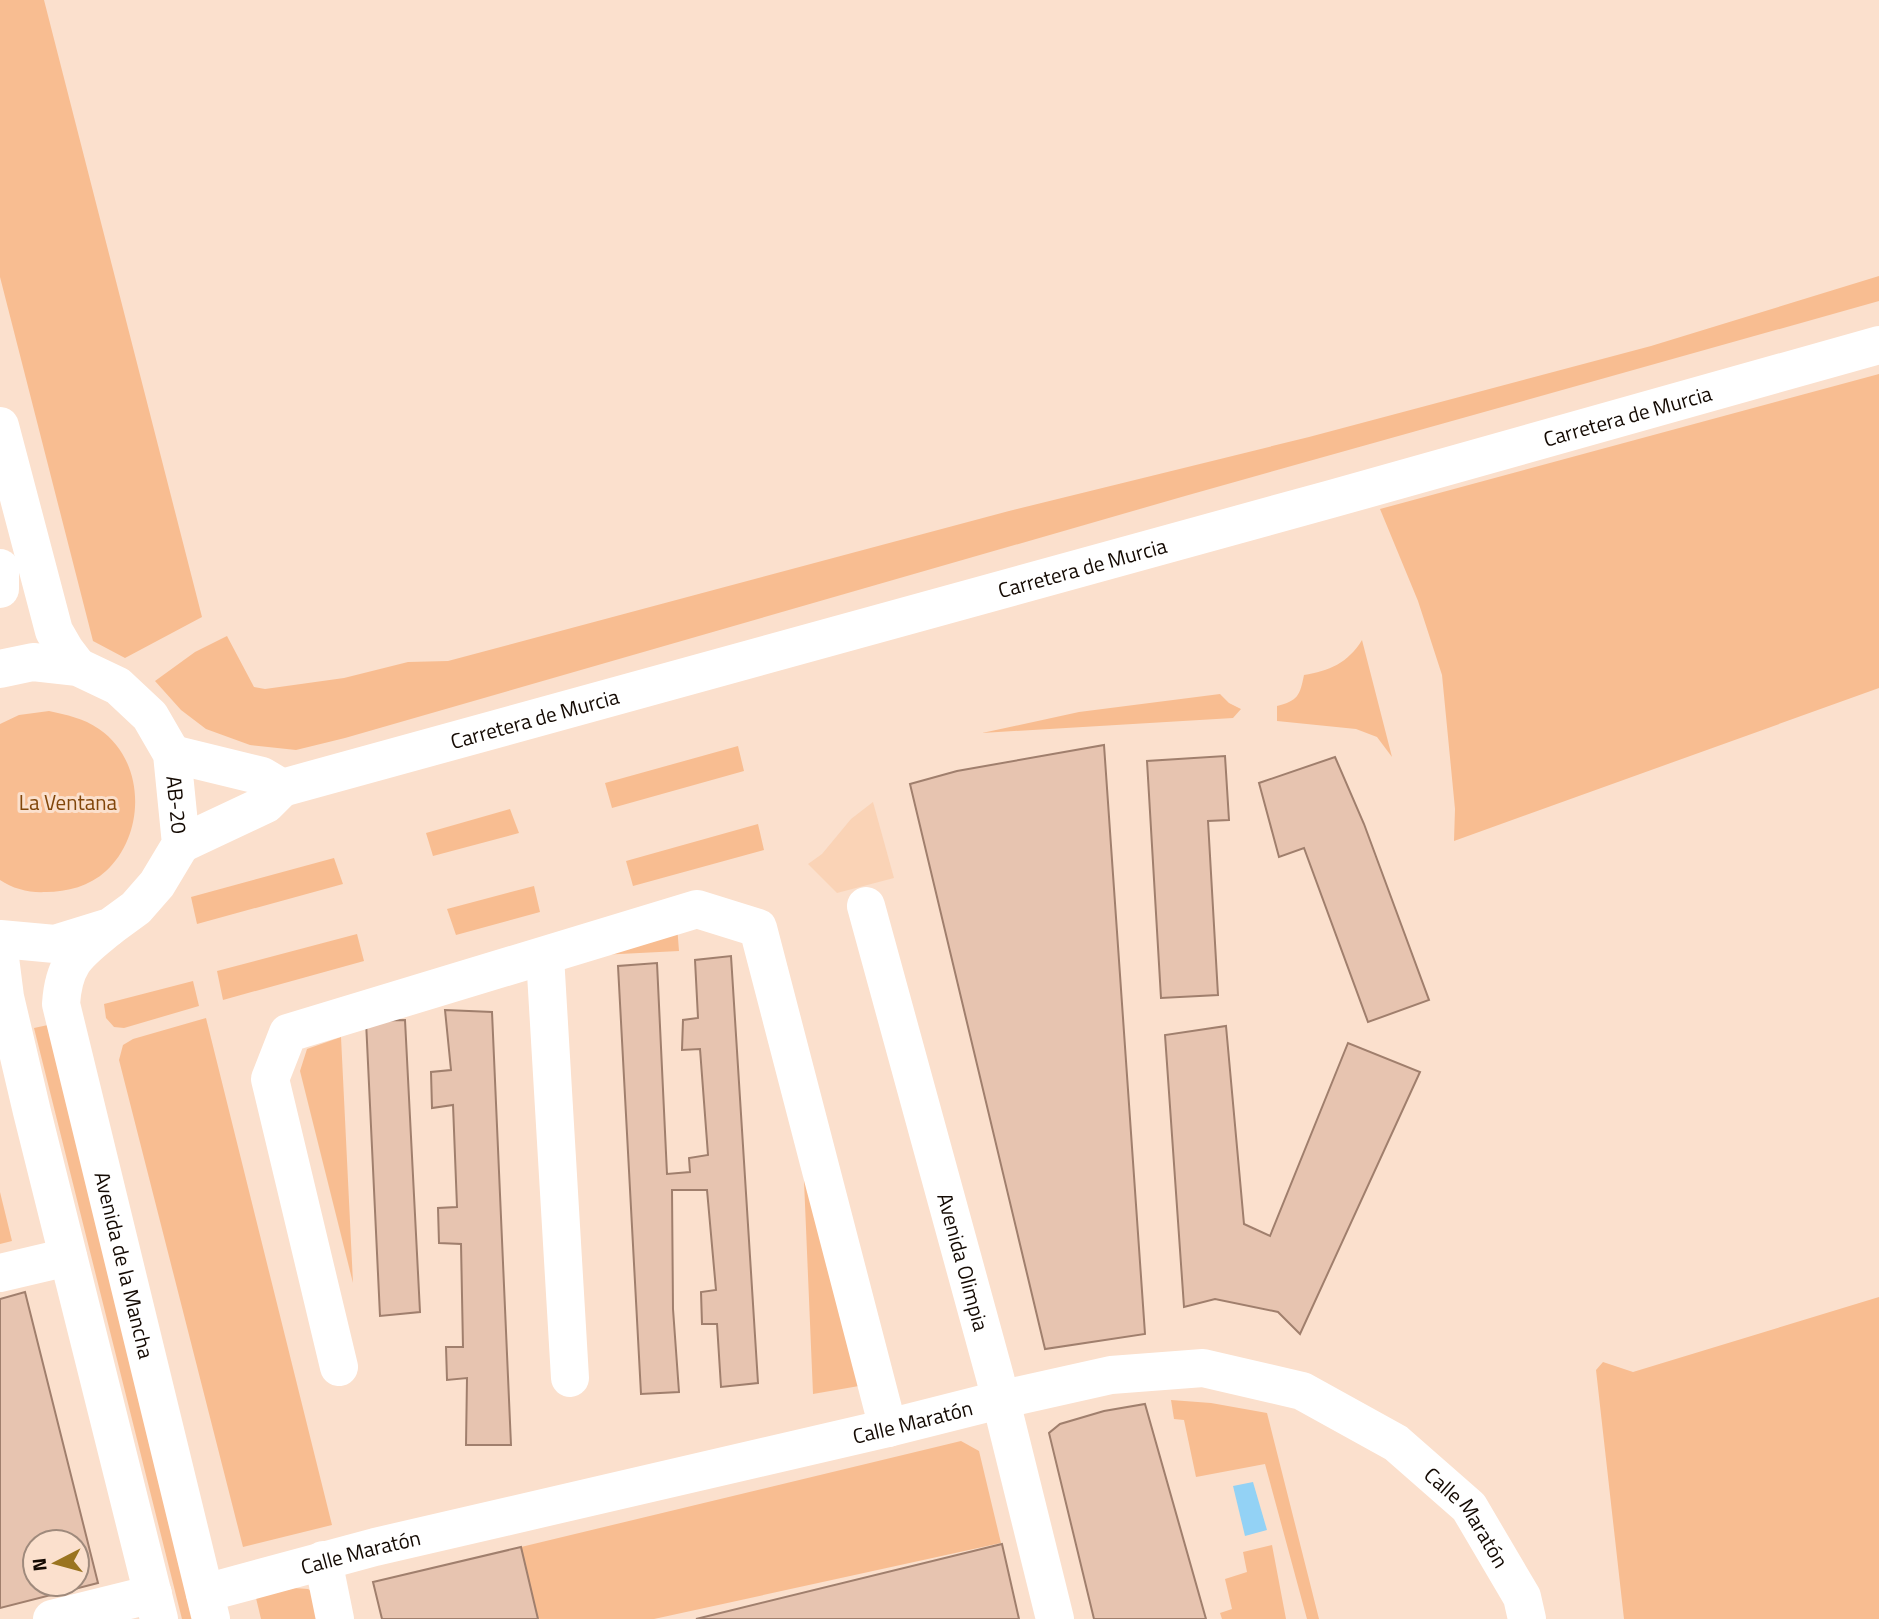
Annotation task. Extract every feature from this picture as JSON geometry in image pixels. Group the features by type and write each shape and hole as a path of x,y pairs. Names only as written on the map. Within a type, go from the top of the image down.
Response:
{"main road":[{"name":"Carretera de Murcia","path":"282,788 1879,345"},
{"path":"0,426 54,631 78,667"},
{"path":"0,568 0,589"},
{"name":"AB-20","path":"0,669 33,662 78,667 118,686 150,716 172,754 181,844 157,884 136,908 110,927 55,944 0,939"},
{"path":"172,754 262,776 282,788 266,804 181,844"},
{"name":"Avenida Olimpia","path":"866,906 999,1399 1055,1619"},
{"path":"339,1367 270,1079 288,1033 697,909 758,928 888,1428"},
{"name":"Avenida de la Mancha","path":"110,927 79,953 66,970 61,1004 208,1606"},
{"path":"545,956 570,1378"},
{"path":"0,958 9,1016 156,1607 52,1619"},
{"path":"0,1273 68,1257"},
{"name":"Calle Maratón","path":"208,1606 323,1560 888,1428 999,1399 1111,1375 1203,1368 1302,1391 1396,1443 1469,1507 1522,1597 1527,1619"},
{"path":"323,1560 335,1619"}],"shaded area":[{"path":"873,802 894,878 837,893 808,864 822,854 851,819"}],"green space":[{"path":"0,0 44,0 202,617 125,658 93,641 0,277"},
{"path":"1879,276 1879,301 296,750 250,745 206,729 181,710 155,681 195,652 227,636 254,687 265,689 344,678 408,662 448,661 1009,511 1309,437 1651,346"},
{"path":"1879,374 1879,688 1454,841 1455,809 1442,675 1418,601 1380,509"},
{"path":"1362,640 1392,757 1377,737 1356,729 1277,721 1277,706 1290,702 1297,696 1304,675 1337,665 1351,655"},
{"path":"1220,694 1241,709 1233,718 982,733 1079,712"},
{"name":"La Ventana","path":"49,711 87,722 114,743 126,759 132,778 134,818 119,856 100,876 70,889 34,892 16,888 0,880 0,724 19,715"},
{"path":"738,746 744,771 612,808 605,783"},
{"path":"510,809 519,833 433,856 426,833"},
{"path":"758,824 764,850 633,886 626,861"},
{"path":"334,858 343,884 197,924 191,897"},
{"path":"534,886 540,912 456,935 447,909"},
{"path":"677,925 679,951 600,955"},
{"path":"357,934 364,961 223,1000 217,971"},
{"path":"193,981 199,1006 124,1028 114,1027 106,1018 104,1004"},
{"path":"206,1018 332,1525 243,1547 119,1060 123,1045 133,1039"},
{"path":"48,1025 195,1619 182,1619 34,1028"},
{"path":"341,1037 353,1283 300,1071 307,1049"},
{"path":"803,1157 859,1386 813,1394"},
{"path":"0,1192 12,1241 0,1244"},
{"path":"1879,1297 1879,1619 1624,1619 1596,1370 1603,1362 1633,1372"},
{"path":"1171,1400 1211,1403 1267,1413 1319,1619 1307,1619 1265,1464 1196,1477 1184,1420 1174,1419"},
{"path":"961,1441 979,1451 1001,1543 654,1619 538,1619 521,1547"},
{"path":"1272,1545 1286,1619 1222,1619 1220,1613 1232,1609 1225,1579 1247,1572 1243,1552"},
{"path":"294,1588 308,1589 320,1596 328,1619 261,1619 256,1598"}],"water":[{"path":"1253,1482 1267,1530 1245,1536 1233,1486"}],"building":[{"path":"1104,745 1145,1334 1045,1349 910,784 957,771"},
{"path":"1225,756 1229,820 1208,821 1218,995 1161,998 1147,761"},
{"path":"1335,757 1364,824 1429,1000 1368,1022 1304,848 1279,857 1259,783"},
{"path":"731,956 758,1383 721,1387 717,1324 702,1324 701,1292 716,1290 707,1190 672,1190 673,1309 679,1392 641,1394 618,966 657,963 667,1174 690,1172 689,1158 708,1155 700,1049 682,1050 683,1020 698,1018 695,960"},
{"path":"445,1010 492,1012 511,1445 466,1445 467,1378 447,1380 446,1347 463,1347 461,1244 439,1243 438,1208 457,1207 453,1105 432,1108 431,1072 451,1070"},
{"path":"405,1020 420,1312 380,1316 366,1021"},
{"path":"1226,1026 1244,1224 1270,1236 1348,1043 1420,1072 1300,1334 1278,1312 1215,1299 1184,1307 1165,1035"},
{"path":"25,1292 84,1528 21,1528 21,1598 39,1598 0,1608 0,1299"},
{"path":"1145,1404 1206,1619 1094,1619 1049,1433 1060,1424 1104,1411"},
{"path":"1002,1544 1019,1619 696,1619"},
{"path":"521,1547 538,1619 382,1619 373,1582"},
{"path":"91,1555 98,1583 91,1585"}]}
